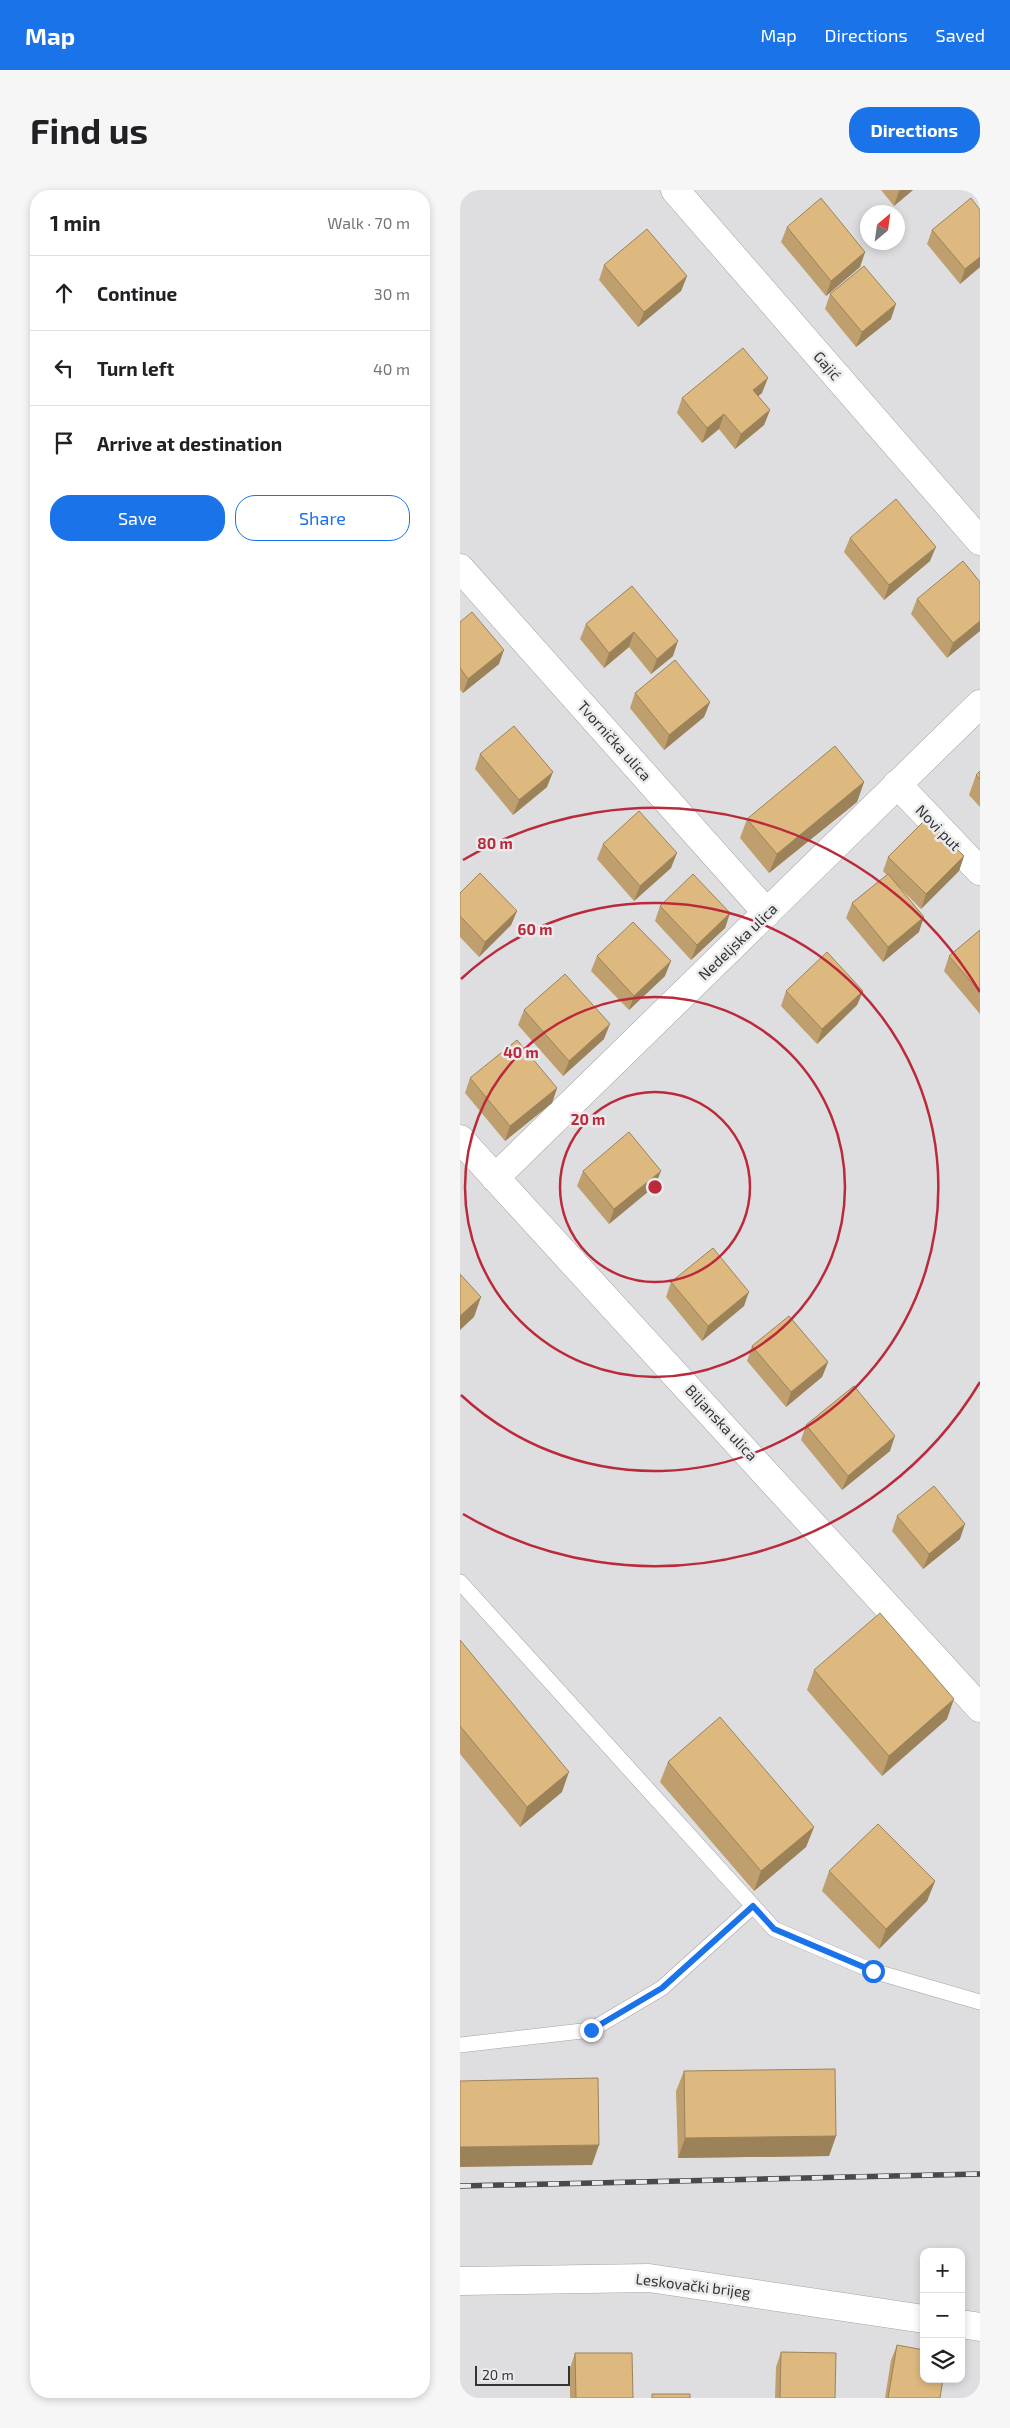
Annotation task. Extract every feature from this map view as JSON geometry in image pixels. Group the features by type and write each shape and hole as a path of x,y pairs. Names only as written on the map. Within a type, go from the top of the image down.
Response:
{"street":[{"name":"Gajić","path":"675,190 980,542"},
{"name":"Tvornička ulica","path":"460,568 768,913"},
{"name":"Nedeljska ulica","path":"496,1178 980,704"},
{"name":"Novi put","path":"897,784 980,871"},
{"name":"Biljanska ulica","path":"460,1139 980,1708"},
{"name":"Leskovački brijeg","path":"460,2282 649,2278 920,2318"},
{"path":"965,2325 980,2327"}],"lane":[{"path":"460,1582 774,1929 873,1971 980,2002"},
{"path":"460,2045 591,2030 662,1988 753,1906"}],"building":[{"path":"821,198 860,246 860,250 865,252 831,281 787,227"},
{"path":"971,198 980,210 980,257 965,269 932,230"},
{"path":"647,229 687,276 644,312 604,265"},
{"path":"864,266 896,304 862,332 830,294"},
{"path":"743,348 768,378 753,390 770,410 741,434 724,414 707,428 682,398"},
{"path":"896,499 936,547 889,585 850,538"},
{"path":"963,561 980,582 980,621 953,643 917,599"},
{"path":"632,586 678,641 657,659 634,632 609,653 586,624"},
{"path":"472,612 504,650 468,679 460,668 460,622"},
{"path":"675,660 710,702 669,735 635,693"},
{"path":"514,726 553,772 519,800 480,754"},
{"path":"835,746 864,782 777,854 747,819"},
{"path":"980,771 980,779 976,775"},
{"path":"639,811 677,853 640,886 603,844"},
{"path":"926,819 964,856 926,894 888,857"},
{"path":"480,873 517,911 485,942 460,916 460,893"},
{"path":"693,874 730,913 697,945 660,906"},
{"path":"888,874 924,917 888,947 852,903"},
{"path":"633,922 671,961 634,996 597,956"},
{"path":"980,930 980,992 949,956"},
{"path":"827,952 863,991 822,1029 786,991"},
{"path":"565,974 610,1024 569,1061 524,1010"},
{"path":"517,1040 557,1088 510,1126 470,1078"},
{"path":"629,1132 661,1171 614,1209 583,1171"},
{"path":"713,1248 749,1292 708,1326 671,1282"},
{"path":"460,1274 481,1297 460,1316"},
{"path":"789,1316 828,1362 791,1392 752,1346"},
{"path":"854,1386 895,1436 848,1476 806,1425"},
{"path":"934,1486 965,1524 929,1554 897,1516"},
{"path":"880,1613 954,1699 889,1756 814,1670"},
{"path":"460,1640 569,1772 527,1807 460,1726"},
{"path":"720,1717 814,1827 761,1871 668,1762"},
{"path":"878,1824 935,1881 886,1929 829,1871"},
{"path":"835,2069 836,2136 685,2138 684,2071"},
{"path":"598,2078 599,2145 460,2147 460,2081"},
{"path":"897,2345 920,2349 920,2383 942,2383 940,2398 888,2398"},
{"path":"781,2352 836,2353 835,2398 780,2398"},
{"path":"575,2353 632,2353 633,2398 576,2398"},
{"path":"652,2394 690,2394 690,2398 652,2398"}],"railway":[{"path":"460,2186 980,2174"}],"route":[{"path":"591,2030 662,1988 753,1906 774,1929 873,1971"}]}
